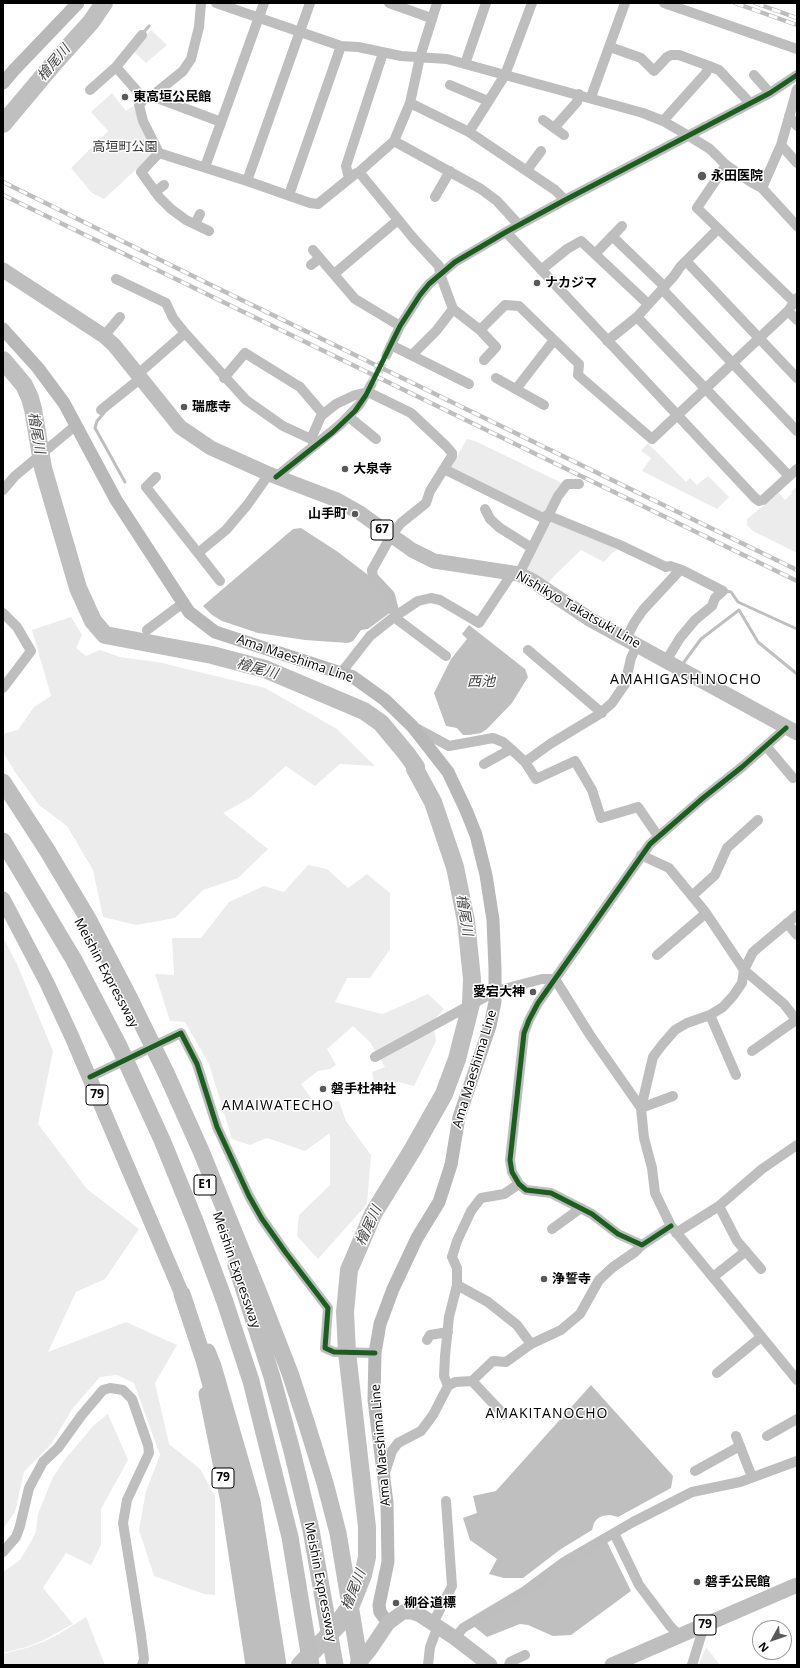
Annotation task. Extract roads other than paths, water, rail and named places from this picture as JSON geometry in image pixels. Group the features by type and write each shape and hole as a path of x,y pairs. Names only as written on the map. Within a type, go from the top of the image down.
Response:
{"highway":[{"path":"3,782 47,850 87,917 129,997 167,1075 222,1201 290,1373 310,1432 338,1533 360,1665"},
{"name":"Meishin Expressway","path":"3,797 81,923 122,1001 163,1086 224,1230 250,1304 278,1399 311,1530 326,1606 335,1665"},
{"name":"Meishin Expressway","path":"3,841 74,960 119,1046 162,1140 195,1221 225,1302 251,1381 290,1537 299,1619 312,1665"},
{"path":"182,1294 204,1360 230,1455 262,1644 274,1662"},
{"path":"299,1619 299,1665"}],"main road":[{"path":"3,83 78,3"},
{"name":"Nishikyo Takatsuki Line","path":"3,270 104,336 114,345 180,427 211,448 272,475 337,500 360,513 412,550 434,561 516,573 533,581 591,620 792,731"},
{"name":"Ama Maeshima Line","path":"3,329 54,388 64,403 116,500 183,603 197,619 215,632 353,677 380,695 412,726 448,772 476,835 486,875 493,920 490,1026 459,1117 450,1165 439,1202 414,1243 393,1289 370,1353 374,1400 387,1503 388,1562 379,1605 380,1612 388,1623"},
{"name":"79","path":"3,899 94,1075 182,1294 214,1366 253,1501 274,1662"},
{"name":"79","path":"182,1294 228,1502 252,1665"},
{"name":"79","path":"612,1665 797,1585"},
{"path":"357,1665 369,1651 388,1623 403,1612 412,1612 420,1615 455,1638 490,1665"}],"street":[{"path":"201,3 199,27 191,59 183,71 139,105 143,121 159,153 310,203 318,204 349,178 360,172 394,141 410,103 420,57 437,3"},
{"path":"216,3 341,46 358,47 383,53 447,59 591,97 644,113 663,121 710,149 726,165 750,182 762,188 797,226"},
{"path":"205,167 264,3"},
{"path":"247,181 310,3"},
{"path":"389,3 432,18"},
{"path":"465,64 486,3"},
{"path":"469,132 505,75 532,3"},
{"path":"591,97 625,3"},
{"path":"664,3 797,49"},
{"path":"90,90 116,68 142,35"},
{"path":"289,196 341,46"},
{"path":"610,47 641,58 654,71 666,57 672,55 679,55 709,66 718,70 750,103"},
{"path":"349,178 346,166 383,53"},
{"path":"663,121 706,73 709,66"},
{"path":"116,68 148,98 221,122"},
{"path":"754,75 770,93"},
{"path":"470,384 412,355 389,349 400,326 429,284 455,262 506,232 770,93 797,75"},
{"path":"450,85 488,102"},
{"path":"762,188 781,145 797,89"},
{"path":"554,128 577,102 579,94"},
{"path":"410,103 469,132 527,170 555,190 565,200"},
{"path":"789,116 797,126"},
{"path":"543,120 564,136"},
{"path":"394,141 481,189 519,225"},
{"path":"781,145 797,163"},
{"path":"527,170 541,151"},
{"path":"159,153 141,172 171,209 209,231"},
{"path":"480,330 505,305 519,306 579,364 578,375 652,439 788,311 795,300 697,208 726,165"},
{"path":"435,197 450,171"},
{"path":"360,172 398,220 439,266 440,274 453,309 480,330 496,348 484,360"},
{"path":"156,192 164,185"},
{"path":"195,224 200,214"},
{"path":"334,274 398,220"},
{"path":"595,254 622,226"},
{"path":"607,341 637,317 664,288 680,267 687,262 718,229"},
{"path":"506,232 759,501 763,500 793,473 705,388 637,317"},
{"path":"612,236 664,288 732,363 797,431"},
{"path":"541,270 567,249 581,241 648,304"},
{"path":"313,250 356,299 400,326"},
{"path":"311,265 320,258"},
{"path":"687,262 797,378"},
{"path":"116,278 166,303 173,318 224,378 257,409 283,426 313,442"},
{"path":"412,355 436,331 453,309"},
{"path":"788,311 797,320"},
{"path":"104,336 120,317"},
{"path":"101,410 185,333"},
{"path":"516,389 554,340"},
{"path":"224,378 245,353 300,387 323,414"},
{"path":"496,378 544,405"},
{"path":"313,442 323,414 336,404 370,388"},
{"path":"198,553 226,530 272,475 313,442 348,417 360,404 370,388"},
{"path":"370,388 412,413 446,446 452,456 430,491 426,503 401,523 391,536 372,570 373,577 390,595 394,616 446,656"},
{"path":"348,417 376,439"},
{"path":"3,490 14,476 75,426"},
{"path":"444,469 546,517 620,545 666,567 670,566 680,570 723,591 715,598 712,606 695,620 680,638 666,661"},
{"path":"156,477 146,487 220,581"},
{"path":"341,673 370,636 394,616 418,601 427,598 435,598 479,623 516,573 532,548 546,517 558,496 567,484 579,484"},
{"path":"485,510 494,524 532,548"},
{"path":"525,762 602,712 612,703 625,684 631,658 631,642 634,623 643,610 680,570"},
{"path":"147,630 183,603"},
{"path":"3,688 31,651 17,627 5,619"},
{"path":"423,652 429,644"},
{"path":"528,650 546,662 602,712"},
{"path":"412,726 449,746 493,738 503,742 525,762 536,779 575,761 592,790 601,818 638,807 658,836"},
{"path":"642,1245 618,1234 581,1208 551,1193 526,1190 519,1184 512,1172 510,1160 524,1033 538,1003 650,844 766,746 792,731"},
{"path":"766,746 793,778"},
{"path":"484,764 511,749"},
{"path":"693,895 715,875 727,848 758,820"},
{"path":"641,855 669,868 693,895 744,970 784,1004 797,1021 752,1051"},
{"path":"657,955 706,913"},
{"path":"797,915 753,952 744,970 742,983 723,1007 710,1015 687,1023 675,1030 653,1057 641,1108 644,1138 652,1168 655,1192 673,1230 797,1380"},
{"path":"787,923 797,935"},
{"path":"375,1057 492,994 542,979 555,979"},
{"path":"555,979 594,1041 641,1108"},
{"path":"710,1015 736,1074"},
{"path":"94,1075 181,1033 197,1064 217,1127 249,1196 262,1219 328,1308 325,1348 334,1352 370,1353"},
{"path":"641,1108 673,1096"},
{"path":"384,1476 392,1452 398,1443 421,1431 433,1415 448,1386 455,1382 472,1381 493,1361 506,1362 531,1344 562,1330 580,1314 599,1280 613,1267 635,1252 642,1245 719,1206 762,1169 796,1147"},
{"path":"448,1386 444,1376 449,1317 457,1286 457,1268 452,1257 457,1241 473,1208 481,1198 504,1194 519,1184"},
{"path":"719,1206 737,1241 761,1269"},
{"path":"552,1229 581,1208"},
{"path":"713,1277 746,1251"},
{"path":"457,1286 488,1302 517,1325 531,1344"},
{"path":"427,1340 430,1335 448,1332"},
{"path":"717,1373 761,1337"},
{"path":"472,1381 504,1416"},
{"path":"3,1552 16,1537 29,1488 43,1462 58,1448 103,1390 110,1388 123,1390 132,1400 148,1445 149,1453 127,1500 124,1523 141,1635 144,1659 142,1665"},
{"path":"767,1436 797,1419"},
{"path":"736,1436 752,1477"},
{"path":"695,1471 740,1446"},
{"path":"455,1638 463,1628 525,1591 564,1562 614,1533 692,1492 740,1482 797,1461"},
{"path":"428,1665 430,1647 436,1625 452,1586 446,1501"},
{"path":"614,1533 639,1585 670,1626 680,1636"},
{"path":"692,1665 704,1626"},
{"path":"508,1665 510,1662 525,1655"}],"water":[{"path":"301,528 338,552 372,578 385,593 391,612 368,629 361,630 353,641 348,643 305,640 258,633 222,621 212,615 203,606 293,529"},
{"name":"西池","path":"469,625 525,669 528,677 512,703 487,729 481,733 463,735 457,728 446,726 434,693 451,659 467,639 462,634"},
{"path":"591,1385 673,1476 671,1488 618,1517 610,1515 602,1516 597,1519 592,1530 561,1549 523,1578 504,1578 489,1574 497,1559 470,1540 463,1518 477,1513 473,1496 496,1491"},
{"path":"606,1540 631,1591 571,1635 553,1636 528,1625 520,1624 487,1637 471,1624"}],"waterway":[{"name":"檜尾川","path":"3,124 91,22 104,3"},
{"path":"143,33 149,26"},
{"name":"檜尾川","path":"3,360 24,385 30,398 43,468 78,588 93,621 105,635 212,655 265,669 364,711 381,723 416,767 415,769 433,802 455,867 466,921 472,979 471,1004 457,1059 444,1094 413,1149 373,1214 349,1270 345,1312 347,1352 367,1527 367,1557 363,1575 351,1605 341,1619 341,1622 300,1665"},
{"path":"104,413 97,421 95,428 125,482"},
{"path":"725,591 731,592 738,602 797,629"},
{"path":"684,662 701,639 739,610 758,642 797,674"}],"tunnel":[{"path":"371,385 387,354"}],"railway":[{"path":"735,3 797,25"},
{"path":"755,3 797,18"},
{"path":"3,182 797,570"},
{"path":"3,195 797,581"}],"place":[{"name":"東高垣公民館","path":"125,97"},
{"name":"永田医院","path":"702,176"},
{"name":"ナカジマ","path":"537,283"},
{"name":"瑞應寺","path":"184,407"},
{"name":"大泉寺","path":"345,469"},
{"name":"山手町","path":"355,514"},
{"name":"愛宕大神","path":"533,992"},
{"name":"磐手杜神社","path":"323,1089"},
{"name":"浄誓寺","path":"544,1279"},
{"name":"磐手公民館","path":"697,1582"},
{"name":"柳谷道標","path":"396,1603"}],"district":[{"name":"AMAHIGASHINOCHO","path":"686,680"},
{"name":"AMAIWATECHO","path":"278,1106"},
{"name":"AMAKITANOCHO","path":"547,1414"}],"park label":[{"name":"高垣町公園","path":"125,147"}]}
